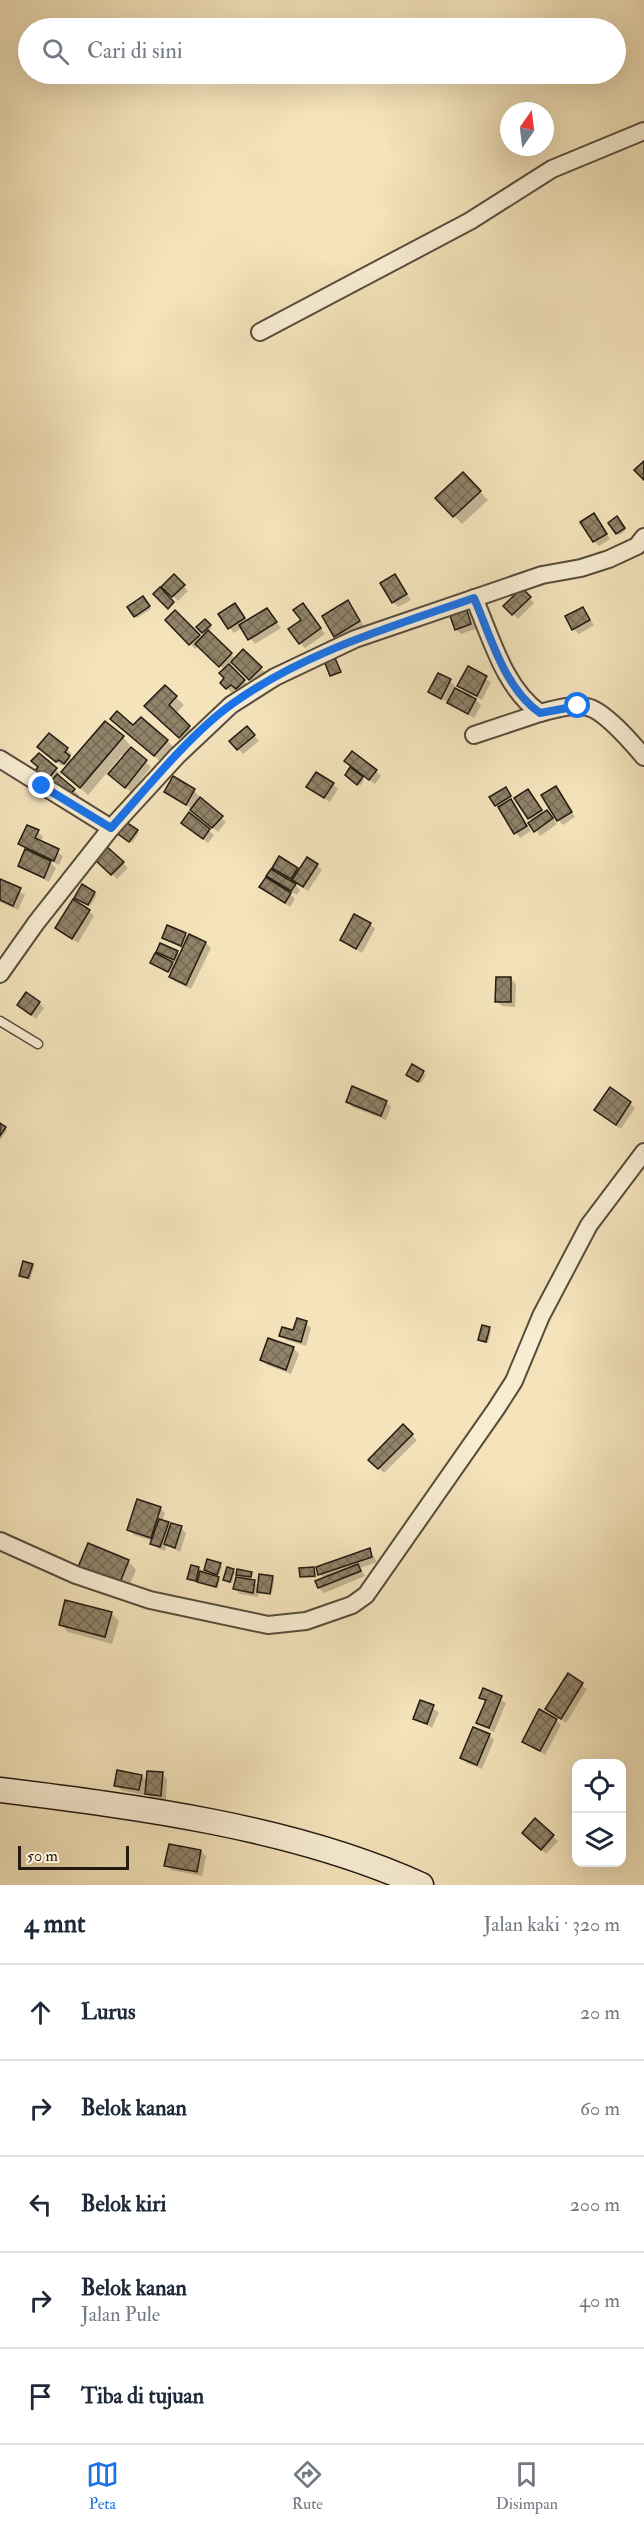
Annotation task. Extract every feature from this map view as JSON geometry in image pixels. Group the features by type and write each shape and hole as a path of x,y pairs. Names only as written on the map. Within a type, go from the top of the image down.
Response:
{"street":[{"path":"260,332 470,221 552,169 644,131"},
{"path":"0,974 36,922 111,828 177,756 231,705 275,677 355,639 542,575 581,568 642,543"},
{"path":"474,598 509,678 520,694 540,713"},
{"path":"474,735 563,707 588,707 618,730 644,757"},
{"path":"0,759 111,828"},
{"path":"0,1541 104,1585 150,1600 233,1619 268,1625 306,1621 352,1605 366,1595 496,1409 514,1381 541,1316 589,1225 644,1152"},
{"path":"0,1790 102,1803 273,1836 339,1852 421,1885"}],"lane":[{"path":"0,1022 38,1044"}],"building":[{"path":"644,461 644,480 634,470"},
{"path":"463,472 481,491 453,517 435,498"},
{"path":"594,513 607,534 593,542 580,522"},
{"path":"617,516 625,528 616,534 608,523"},
{"path":"174,574 185,585 172,597 161,587"},
{"path":"395,574 407,594 392,603 380,583"},
{"path":"160,587 174,602 168,609 153,594"},
{"path":"522,588 531,597 512,615 503,606"},
{"path":"143,596 150,606 134,617 127,607"},
{"path":"348,600 360,621 334,637 322,616"},
{"path":"235,603 245,618 228,629 218,614"},
{"path":"303,603 321,628 299,644 288,629 301,620 293,610"},
{"path":"466,607 471,624 455,630 449,613"},
{"path":"583,607 590,620 572,630 565,616"},
{"path":"267,608 277,622 248,640 239,625"},
{"path":"175,610 200,635 189,645 165,620"},
{"path":"205,619 211,625 202,633 196,627"},
{"path":"208,630 232,653 219,667 195,644"},
{"path":"243,649 262,667 249,680 231,662"},
{"path":"335,658 341,672 330,676 325,663"},
{"path":"229,664 245,680 236,689 231,685 226,689 220,683 224,678 219,673"},
{"path":"468,666 487,676 477,696 457,686"},
{"path":"438,673 451,679 441,699 428,692"},
{"path":"165,685 177,696 169,705 190,726 179,738 144,706"},
{"path":"455,688 476,699 468,714 447,703"},
{"path":"117,711 133,725 141,717 168,740 154,756 110,719"},
{"path":"105,721 124,736 80,788 61,772"},
{"path":"247,726 255,735 237,750 229,741"},
{"path":"49,733 68,748 65,752 70,756 64,764 59,760 56,762 37,747"},
{"path":"131,747 147,760 125,788 108,774"},
{"path":"352,751 377,770 369,780 344,761"},
{"path":"39,753 57,768 44,784 32,774 38,767 31,761"},
{"path":"350,767 363,777 357,785 345,775"},
{"path":"316,772 334,783 324,798 306,787"},
{"path":"57,774 75,789 67,798 49,784"},
{"path":"173,776 195,789 186,805 164,792"},
{"path":"556,786 572,812 557,821 541,795"},
{"path":"506,787 511,796 495,806 489,797"},
{"path":"528,789 542,810 528,819 514,798"},
{"path":"200,797 223,816 212,828 190,810"},
{"path":"511,799 527,826 514,834 498,807"},
{"path":"547,810 553,818 534,832 528,823"},
{"path":"189,812 210,829 203,839 181,823"},
{"path":"126,822 138,830 129,842 118,834"},
{"path":"27,825 39,830 35,838 59,849 54,861 18,844"},
{"path":"105,845 124,862 111,875 93,858"},
{"path":"25,849 51,861 44,878 18,866"},
{"path":"279,856 298,868 291,879 272,868"},
{"path":"307,857 318,864 303,887 292,880"},
{"path":"271,869 296,884 291,891 266,876"},
{"path":"266,877 291,893 285,903 259,887"},
{"path":"0,879 21,888 13,906 0,900"},
{"path":"82,884 95,892 88,905 74,898"},
{"path":"73,899 90,910 72,939 55,928"},
{"path":"354,914 371,923 356,949 340,940"},
{"path":"167,925 186,933 181,946 162,938"},
{"path":"189,934 206,942 186,985 169,977"},
{"path":"160,943 178,951 174,960 156,952"},
{"path":"155,953 173,962 168,972 150,963"},
{"path":"496,977 511,977 511,1002 495,1002"},
{"path":"26,992 40,1002 31,1015 17,1005"},
{"path":"412,1064 424,1071 418,1082 406,1075"},
{"path":"352,1086 387,1101 381,1116 346,1102"},
{"path":"610,1087 631,1102 616,1125 594,1110"},
{"path":"0,1123 6,1127 0,1136"},
{"path":"23,1261 33,1264 28,1278 19,1276"},
{"path":"297,1318 307,1321 301,1342 279,1336 282,1327 293,1330"},
{"path":"482,1325 490,1327 486,1342 478,1340"},
{"path":"268,1338 294,1347 286,1370 260,1360"},
{"path":"403,1424 413,1434 378,1469 368,1460"},
{"path":"137,1499 161,1507 151,1538 127,1530"},
{"path":"159,1519 169,1522 160,1547 150,1544"},
{"path":"171,1523 182,1526 175,1548 164,1544"},
{"path":"88,1543 129,1560 119,1585 78,1567"},
{"path":"370,1548 372,1557 318,1575 316,1567"},
{"path":"207,1559 221,1563 217,1575 204,1570"},
{"path":"358,1564 361,1571 318,1588 315,1581"},
{"path":"191,1565 199,1567 196,1581 187,1579"},
{"path":"227,1567 234,1569 230,1582 223,1580"},
{"path":"314,1567 315,1576 300,1577 299,1568"},
{"path":"237,1569 252,1572 251,1577 236,1575"},
{"path":"200,1571 219,1577 216,1587 197,1582"},
{"path":"259,1574 273,1576 270,1594 257,1592"},
{"path":"236,1577 255,1580 253,1593 233,1589"},
{"path":"65,1600 112,1612 105,1637 59,1625"},
{"path":"568,1673 583,1683 561,1719 545,1709"},
{"path":"483,1688 502,1696 489,1728 476,1723 486,1700 479,1698"},
{"path":"420,1700 434,1705 427,1724 413,1719"},
{"path":"539,1709 557,1719 540,1751 522,1742"},
{"path":"473,1727 490,1734 477,1765 460,1758"},
{"path":"117,1770 142,1775 139,1790 114,1786"},
{"path":"147,1771 163,1772 161,1796 145,1794"},
{"path":"535,1818 554,1835 541,1850 522,1833"},
{"path":"169,1844 201,1850 197,1872 164,1866"}],"route":[{"path":"42,786 111,828 177,756 231,705 275,677 355,639 474,598 509,678 532,707 540,713 578,706"}]}
